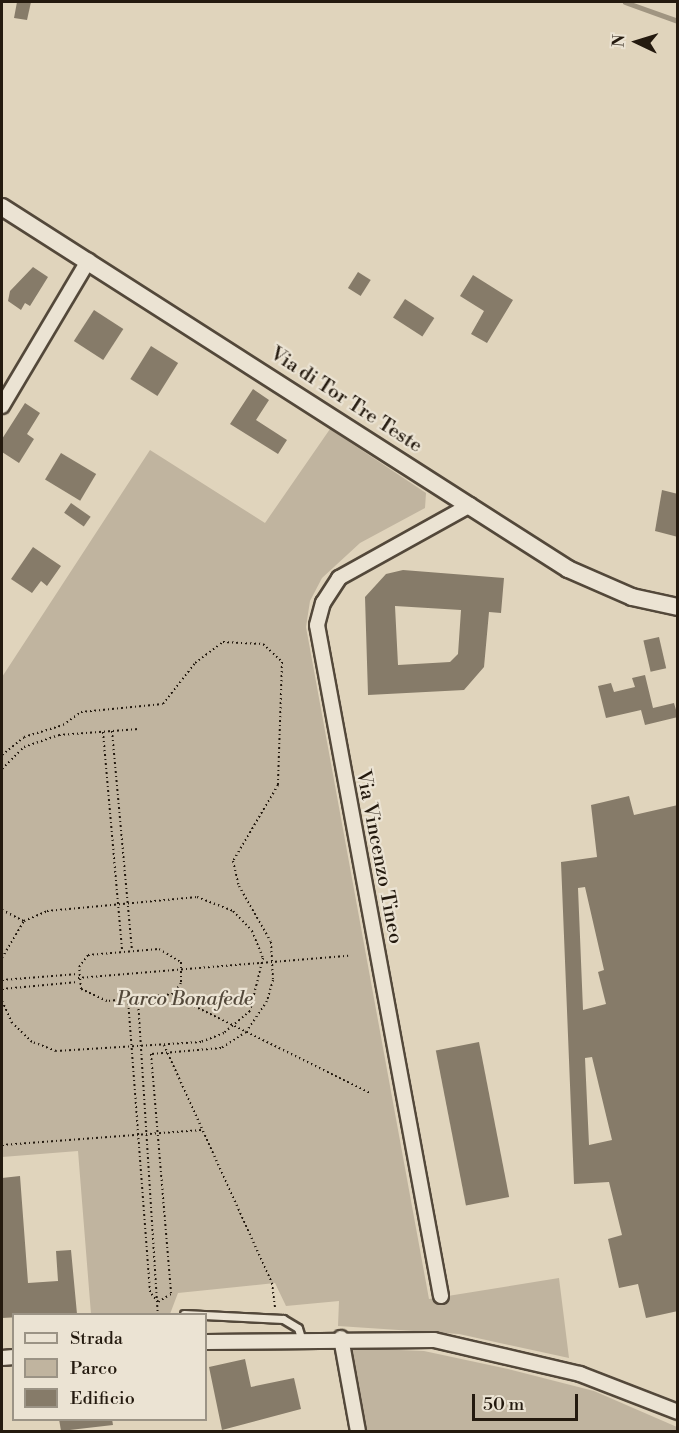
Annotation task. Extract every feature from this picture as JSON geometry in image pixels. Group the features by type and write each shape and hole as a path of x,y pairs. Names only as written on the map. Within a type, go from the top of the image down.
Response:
{"street":[{"name":"Via di Tor Tre Teste","path":"2,207 579,575 632,597 678,607"},
{"path":"2,406 88,261"},
{"name":"Via Vincenzo Tineo","path":"441,1296 317,625 339,578 470,505"},
{"path":"341,1338 358,1431"},
{"path":"207,1342 416,1338 506,1354 580,1374 678,1412"}],"lane":[{"path":"207,1315 275,1317 295,1324 302,1341"}],"path":[{"path":"2,754 24,737 63,725 81,712 163,704 201,657 223,642 248,640 273,652 285,674 278,785 233,861 239,886 266,924 272,961 267,1001 246,1032 203,1053 151,1054 171,1294 158,1302"},
{"path":"2,769 24,747 59,735 139,729"},
{"path":"112,731 132,949"},
{"path":"103,732 122,950"},
{"path":"2,958 24,921 47,911 128,901 197,897 215,902 252,931 262,962 250,1011 233,1026 201,1042 56,1051 25,1036 2,1001"},
{"path":"2,910 24,921"},
{"path":"78,978 88,956 132,949 167,950 182,970"},
{"path":"2,980 78,978 348,956"},
{"path":"78,978 96,1000 138,1000 173,994 182,970"},
{"path":"2,989 78,978"},
{"path":"128,1000 150,1292 158,1302"},
{"path":"138,1000 149,1135 158,1313"},
{"path":"186,1002 370,1093"},
{"path":"164,1045 272,1284 275,1317"},
{"path":"2,1145 201,1130"}],"green space":[{"name":"Parco Bonafede","path":"330,429 426,493 425,508 360,543 322,578 310,601 306,627 429,1299 559,1278 569,1358 459,1334 338,1326 339,1301 286,1306 275,1283 178,1293 170,1313 91,1313 78,1151 2,1157 2,677 150,450 265,523"},
{"path":"351,1348 424,1351 508,1369 594,1391 677,1427 677,1431 367,1431"}],"building":[{"path":"17,2 31,2 27,20 14,18"},
{"path":"33,267 48,277 30,306 25,303 21,310 8,301 10,291"},
{"path":"358,272 371,280 361,296 348,288"},
{"path":"473,275 513,300 487,343 471,334 484,311 460,296"},
{"path":"405,299 434,318 422,337 393,317"},
{"path":"94,310 123,329 103,360 74,341"},
{"path":"151,346 178,363 157,396 130,379"},
{"path":"253,389 269,400 256,420 287,440 278,454 230,424"},
{"path":"25,403 40,413 27,434 34,439 19,463 2,452 2,439"},
{"path":"61,453 96,474 80,501 45,480"},
{"path":"662,490 678,494 678,537 655,531"},
{"path":"71,503 91,517 84,527 64,513"},
{"path":"33,547 61,566 47,586 41,581 32,593 11,579"},
{"path":"403,570 504,578 501,613 489,612 484,667 464,690 368,695 365,597 386,574","holes":["395,606 461,610 458,654 450,662 398,665"]},
{"path":"659,637 666,668 651,672 643,641"},
{"path":"645,675 653,708 674,703 678,717 645,725 641,710 606,718 598,686 611,683 614,692 635,687 632,678"},
{"path":"629,796 634,815 678,805 678,1311 646,1318 638,1284 619,1288 608,1239 622,1235 609,1182 574,1184 561,862 597,857 591,805","holes":["585,887 604,970 598,972 606,1004 583,1010 578,888","592,1057 612,1140 589,1145 585,1058"]},
{"path":"479,1042 509,1197 466,1205 436,1050"},
{"path":"20,1176 28,1283 58,1281 56,1251 71,1250 77,1313 12,1313 12,1317 2,1318 2,1178"},
{"path":"245,1359 251,1387 294,1378 301,1409 222,1430 209,1367"},
{"path":"59,1421 112,1421 113,1425 61,1431"}],"waterway":[{"path":"625,2 678,21"}]}
